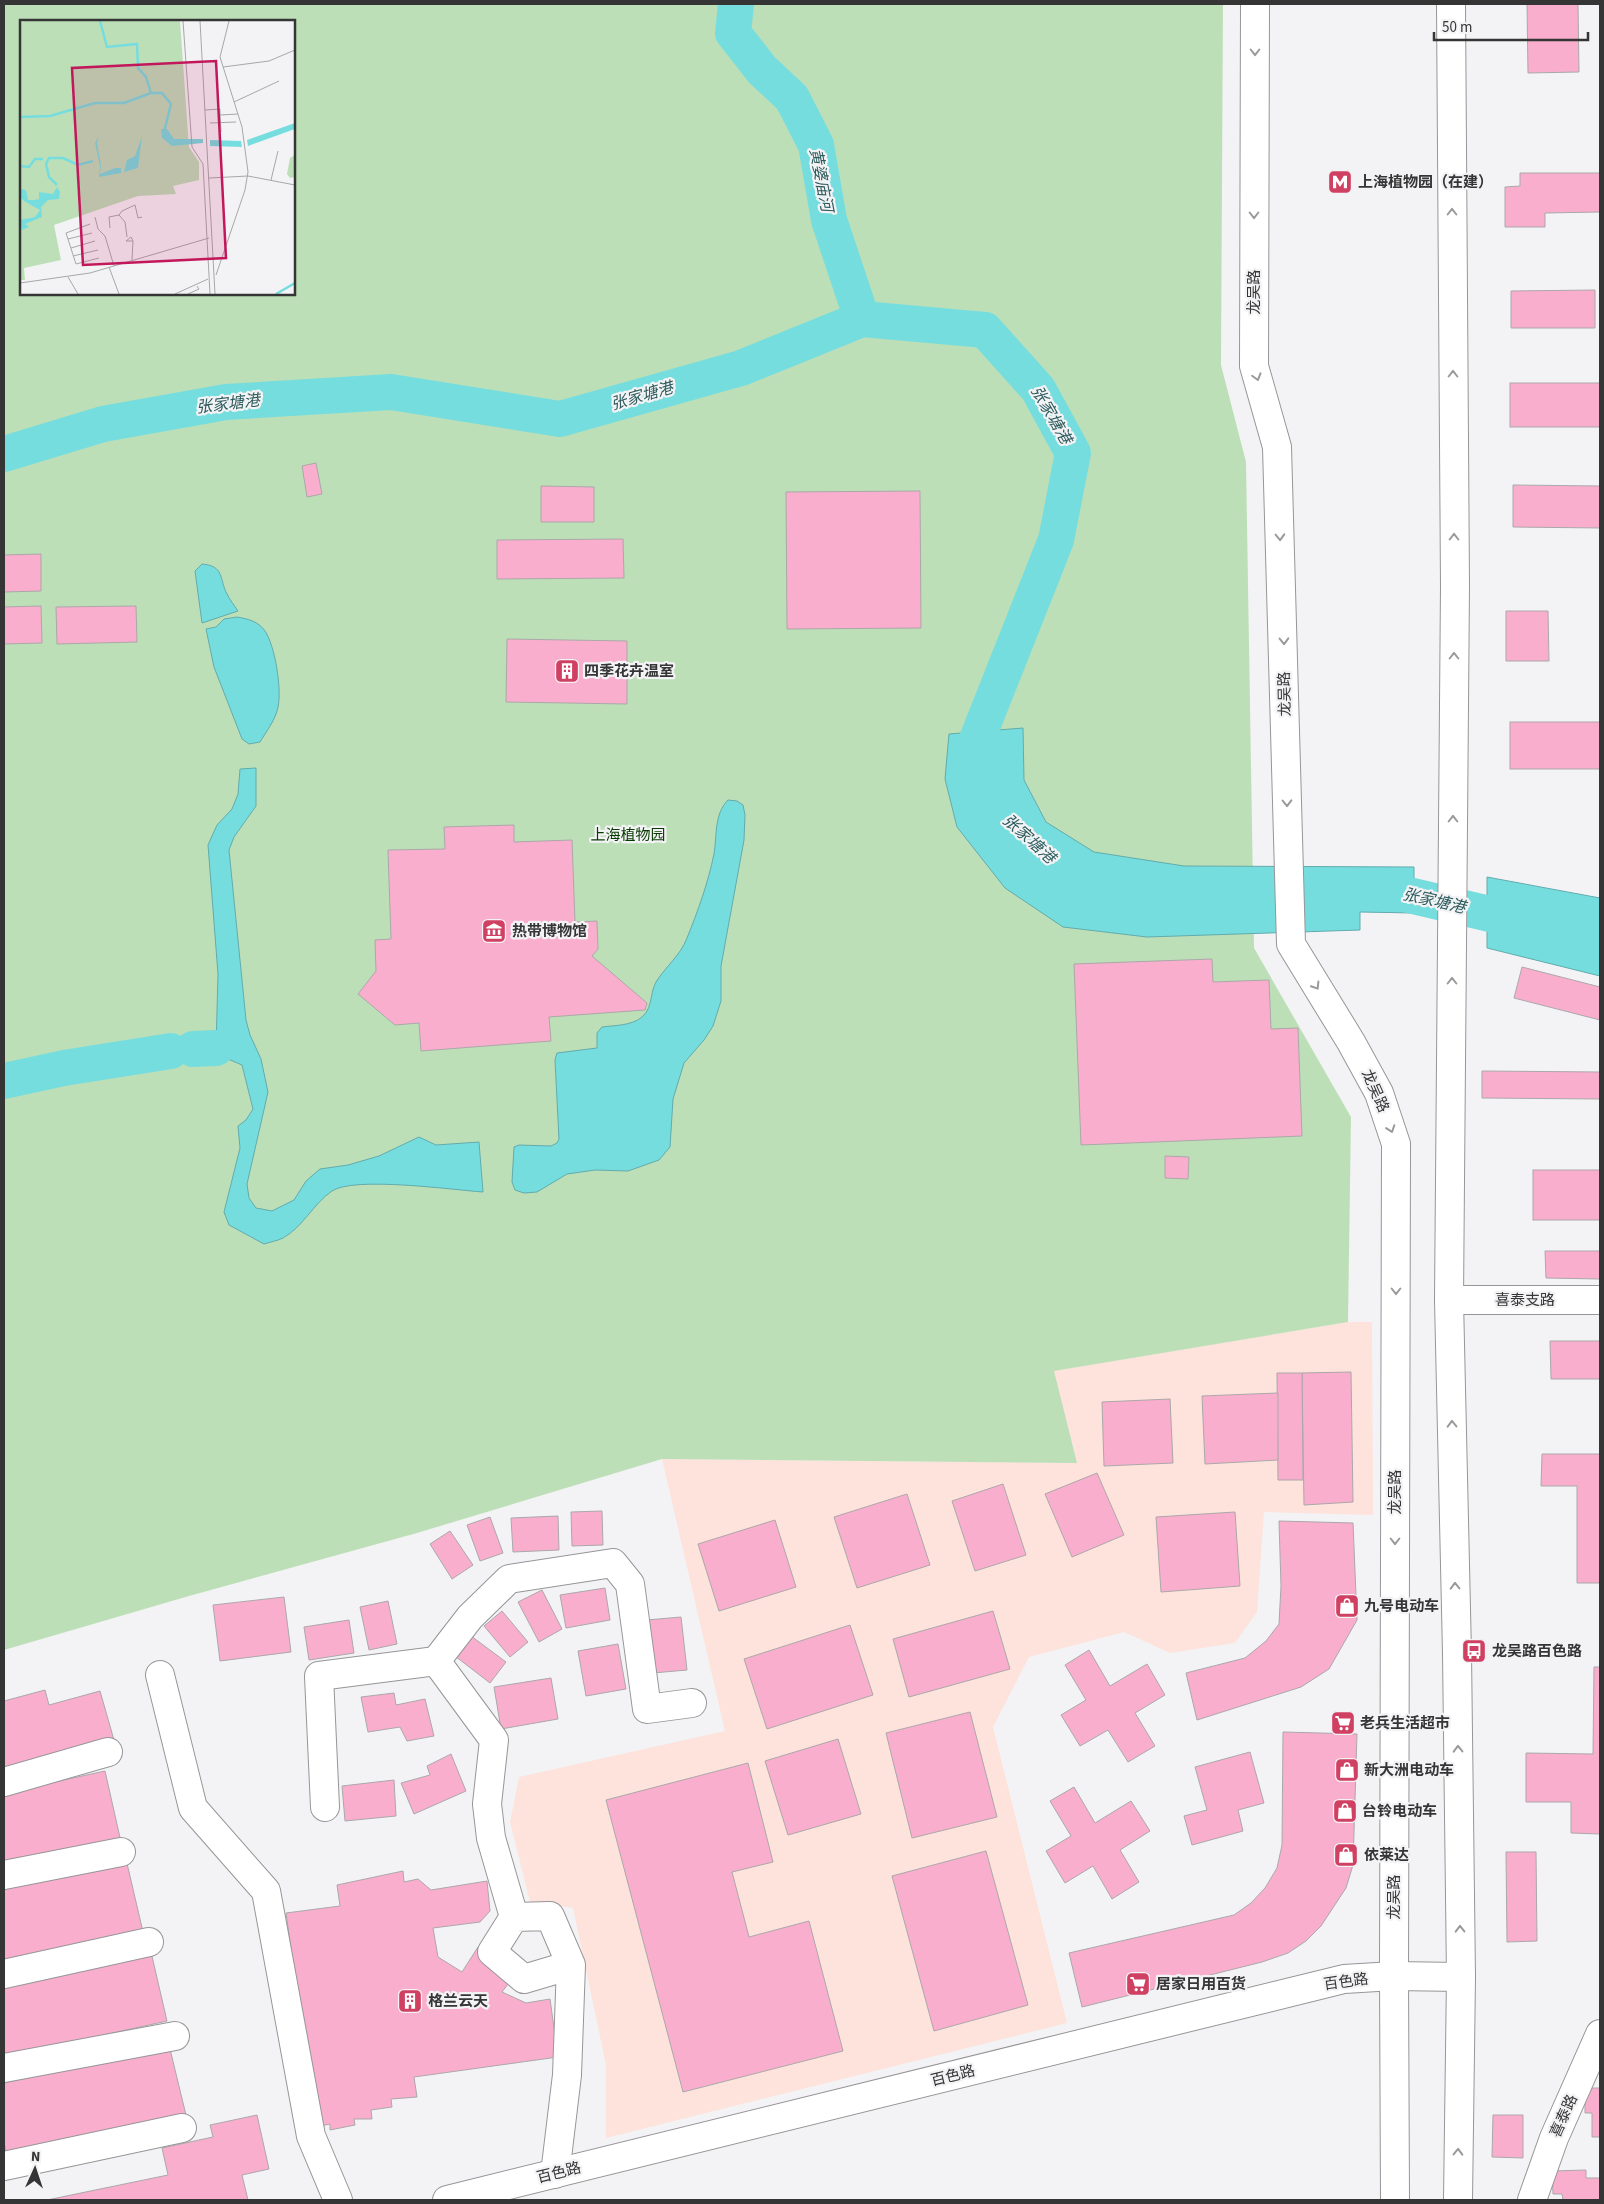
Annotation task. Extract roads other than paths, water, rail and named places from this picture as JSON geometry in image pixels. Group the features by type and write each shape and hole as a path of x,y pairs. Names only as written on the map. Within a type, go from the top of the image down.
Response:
{"main road":[{"name":"龙吴路","path":"1255,4 1254,366 1277,447 1291,944 1351,1042 1379,1093 1396,1144 1395,2200"},
{"path":"1451,4 1455,586 1449,1300 1457,1644 1461,1977 1458,2200"},
{"name":"喜泰支路","path":"1449,1300 1600,1300"},
{"path":"326,1807 319,1676 436,1660 470,1617 509,1579 612,1563 630,1584 647,1709 692,1703"},
{"path":"436,1660 494,1740 487,1804 490,1830 514,1917 492,1952 524,1979 571,1965"},
{"path":"160,1675 193,1808 266,1891 312,2136 338,2200"},
{"path":"4,1782 108,1752"},
{"path":"4,1875 121,1852"},
{"path":"514,1917 550,1916 571,1965 567,2075 555,2174"},
{"path":"4,1974 149,1942"},
{"name":"百色路","path":"448,2200 1344,1979 1394,1976 1461,1977"},
{"name":"喜泰路","path":"1532,2200 1554,2138 1600,2034"},
{"path":"4,2068 174,2036"},
{"path":"4,2166 182,2128"}],"water":[{"path":"202,564 209,565 218,570 227,594 238,611 202,623 195,571"},
{"path":"237,617 256,623 265,631 275,657 278,679 278,707 271,725 260,742 249,744 242,739 214,667 206,629 216,627 224,619"},
{"path":"1023,728 1024,780 1046,822 1094,852 1184,866 1414,867 1414,913 1360,912 1360,930 1147,937 1063,927 1005,888 957,827 945,779 949,734"},
{"path":"256,768 256,806 234,837 229,850 246,1020 250,1035 261,1059 268,1092 247,1184 249,1198 256,1208 272,1211 294,1200 306,1181 320,1169 348,1165 379,1156 419,1137 436,1145 479,1142 483,1192 382,1184 344,1187 332,1191 325,1196 290,1233 281,1239 264,1244 229,1225 224,1212 240,1148 238,1126 246,1120 253,1109 242,1065 221,1056 216,1048 218,974 208,845 217,825 232,809 238,794 240,769"},
{"path":"728,800 737,801 743,805 745,815 744,840 721,966 721,1001 713,1026 704,1040 684,1063 673,1099 670,1147 659,1160 628,1171 595,1170 567,1174 537,1192 524,1193 515,1190 512,1182 514,1147 519,1145 551,1146 557,1143 559,1139 555,1060 557,1053 597,1048 597,1033 602,1027 627,1024 643,1016 649,1008 656,982 684,944 709,876 714,854 718,818"},
{"path":"1487,877 1600,898 1600,976 1487,948"}],"waterway":[{"name":"黄婆庙河","path":"736,4 733,33 762,70 792,98 816,145 829,220 862,319"},
{"name":"张家塘港","path":"4,454 103,424 226,402 391,392 560,419 741,368 862,319 985,330 1038,389 1073,453 1056,540 976,742 988,778"},
{"name":"张家塘港","path":"1364,890 1396,892 1600,940"},
{"path":"193,1049 216,1048"},
{"path":"4,1081 64,1068 171,1051"}],"place":[{"name":"上海植物园（在建）","path":"1340,182"},
{"name":"四季花卉温室","path":"567,671"},
{"name":"热带博物馆","path":"494,931"},
{"name":"九号电动车","path":"1347,1606"},
{"name":"龙吴路百色路","path":"1474,1651"},
{"name":"老兵生活超市","path":"1343,1723"},
{"name":"新大洲电动车","path":"1347,1770"},
{"name":"台铃电动车","path":"1345,1811"},
{"name":"依莱达","path":"1346,1855"},
{"name":"居家日用百货","path":"1138,1984"},
{"name":"格兰云天","path":"410,2001"}],"park label":[{"name":"上海植物园","path":"628,835"}]}
